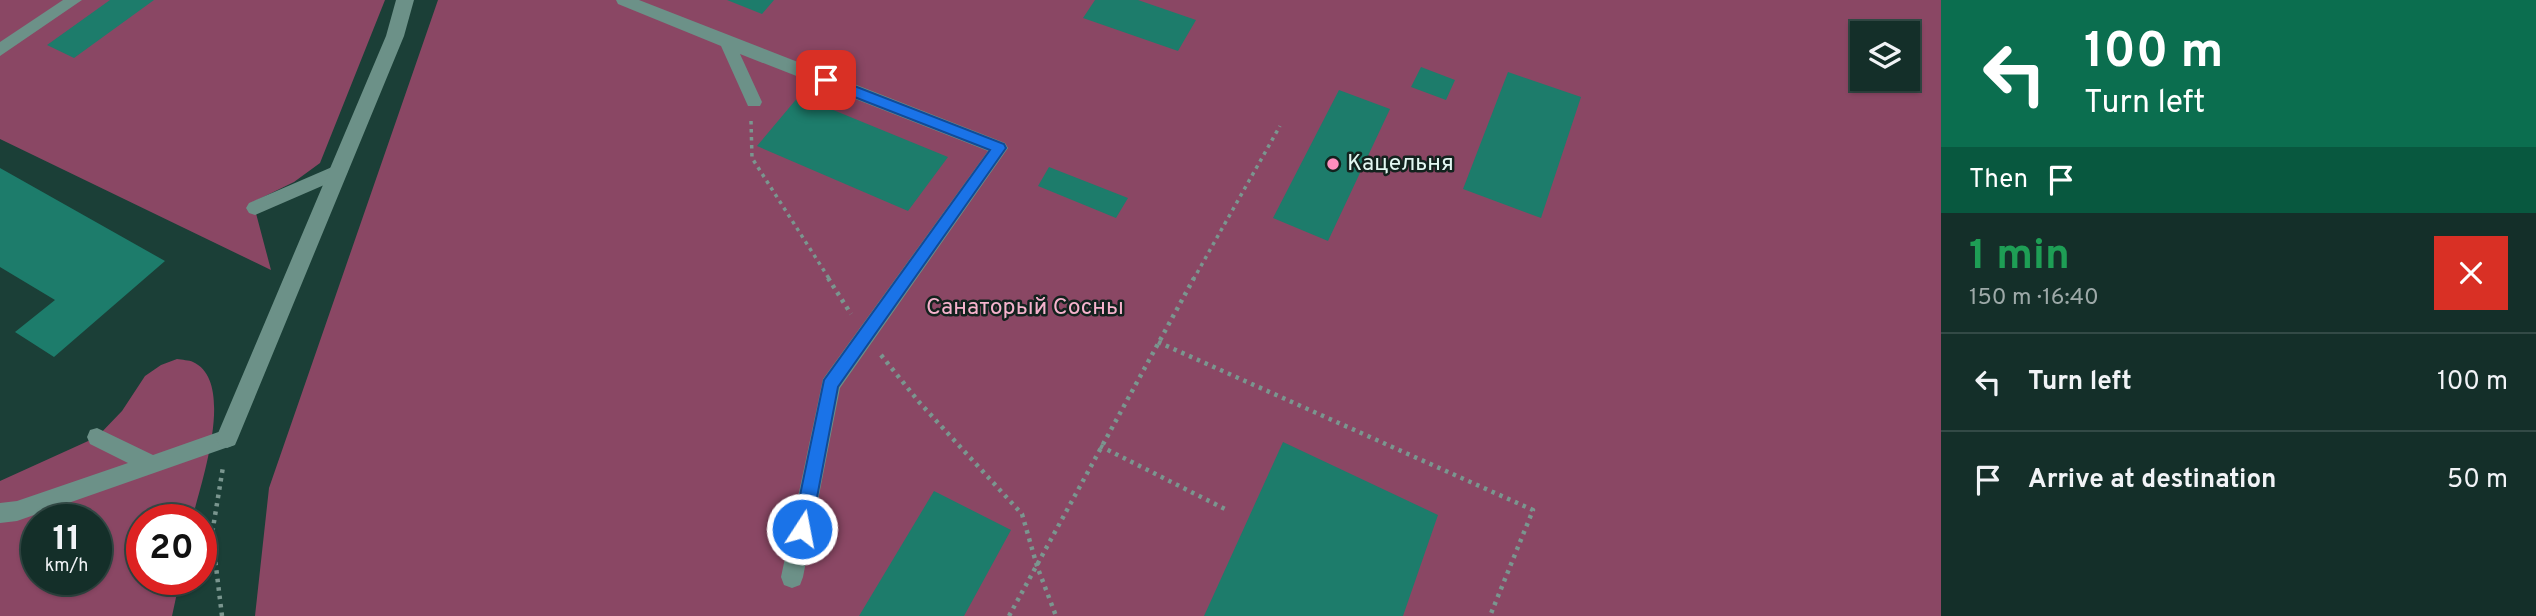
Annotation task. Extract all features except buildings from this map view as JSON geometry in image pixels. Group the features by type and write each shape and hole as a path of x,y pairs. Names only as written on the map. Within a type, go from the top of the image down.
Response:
{"street":[{"path":"227,438 395,36 405,0"}],"lane":[{"path":"0,50 74,0"},
{"path":"625,0 999,148 830,385 792,577"},
{"path":"727,42 754,103"},
{"path":"255,208 339,171"},
{"path":"97,437 152,465"},
{"path":"0,513 17,511 227,438"}],"path":[{"path":"754,103 750,128 752,158 864,336 919,402 1022,514 1037,566 1056,616"},
{"path":"1009,616 1157,342 1280,126"},
{"path":"1157,342 1533,510 1490,616"},
{"path":"222,616 212,534 227,438"},
{"path":"1100,446 1229,511"}],"green space":[{"path":"0,0 385,0 320,163 294,182 253,202 271,270 0,139"},
{"name":"Санаторый Сосны","path":"438,0 1941,0 1941,616 255,616 269,488"},
{"path":"177,359 187,360 206,373 213,390 212,435 196,504 126,504 126,595 177,595 172,616 0,616 0,481 97,437 122,411 145,376 161,365"}],"place":[{"name":"Кацельня","path":"1333,164"}],"route":[{"path":"802,529 830,385 999,148 826,80"}]}
